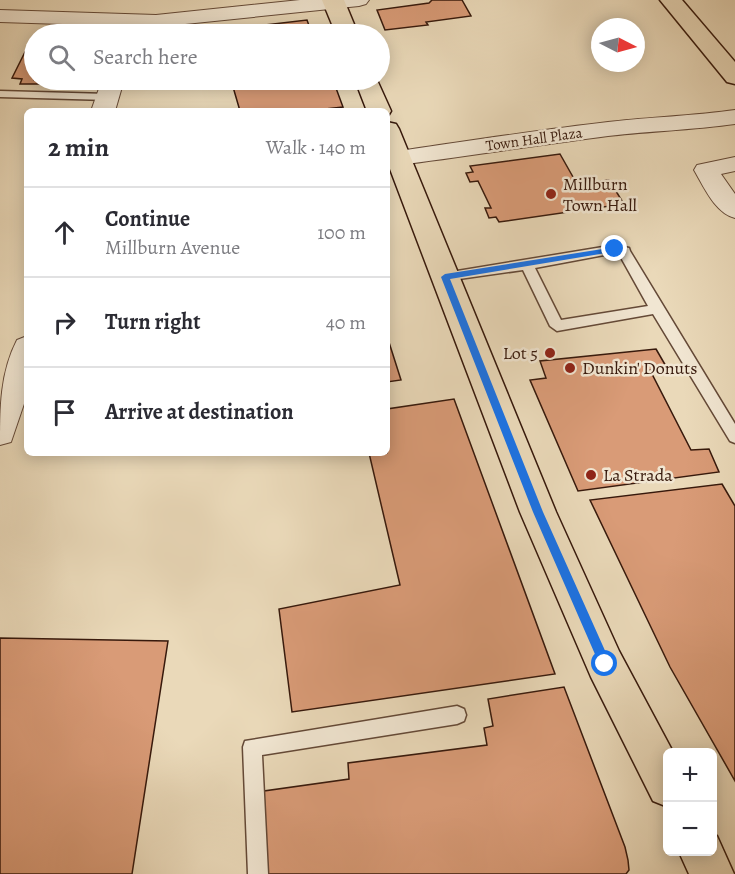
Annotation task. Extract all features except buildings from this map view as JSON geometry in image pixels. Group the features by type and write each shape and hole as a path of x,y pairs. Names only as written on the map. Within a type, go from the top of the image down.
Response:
{"main road":[{"path":"670,0 735,77"},
{"path":"333,1 343,24"},
{"path":"370,90 378,108"},
{"path":"393,143 543,523 605,664 663,776"},
{"path":"703,856 712,874"}],"street":[{"path":"154,24 333,1 359,0"},
{"path":"0,16 87,24"},
{"name":"Town Hall Plaza","path":"670,122 679,115 735,103"},
{"name":"Town Hall Plaza","path":"393,143 607,129 670,122 688,124 735,117"},
{"path":"735,164 706,170 719,191 735,210"},
{"path":"0,433 24,357"}],"lane":[{"path":"0,94 108,96"},
{"path":"445,277 615,249 624,251 735,437"},
{"path":"527,265 556,326 657,309"},
{"path":"258,874 252,747 457,715"}],"place":[{"name":"Millburn Town Hall","path":"551,194"},
{"name":"Lot 5","path":"550,353"},
{"name":"Dunkin' Donuts","path":"570,368"},
{"name":"La Strada","path":"591,475"}],"route":[{"path":"605,664 538,512 445,277 615,249"}]}
